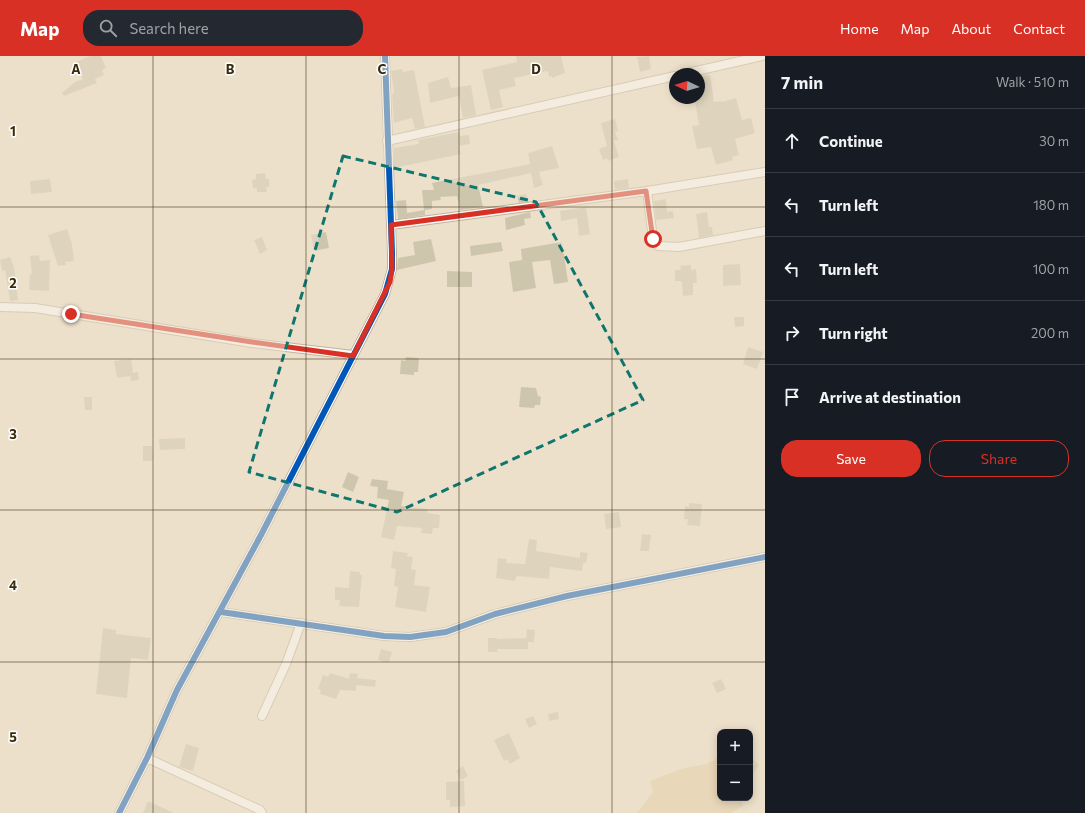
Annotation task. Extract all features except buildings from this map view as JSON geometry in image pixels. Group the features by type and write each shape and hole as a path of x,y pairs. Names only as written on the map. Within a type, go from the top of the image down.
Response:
{"street":[{"path":"119,813 147,758 178,690 221,612 390,282 392,269 385,56"},
{"path":"705,69 762,56"},
{"path":"388,141 669,77"},
{"path":"391,225 646,191 765,172"},
{"path":"646,191 653,239 658,246 679,246 765,231"},
{"path":"0,307 42,310 353,356"},
{"path":"221,612 384,636 410,637 446,632 495,614 567,596 765,557"},
{"path":"262,716 286,664 301,623"},
{"path":"147,758 260,810 262,813"}],"highlighted area":[{"path":"343,156 536,202 643,400 397,512 249,472"}],"shaded area":[{"path":"717,758 717,801 742,801 743,806 731,813 637,813 653,792 650,781 684,768 706,764"},
{"path":"753,759 759,765 753,774"}],"cycle path":[{"path":"119,813 147,758 177,690 261,535 385,294 392,269 385,56"},
{"path":"221,612 384,636 410,637 446,632 495,614 567,596 765,557"}],"route":[{"path":"71,314 353,356 390,282 392,269 391,225 646,191 653,239"}]}
